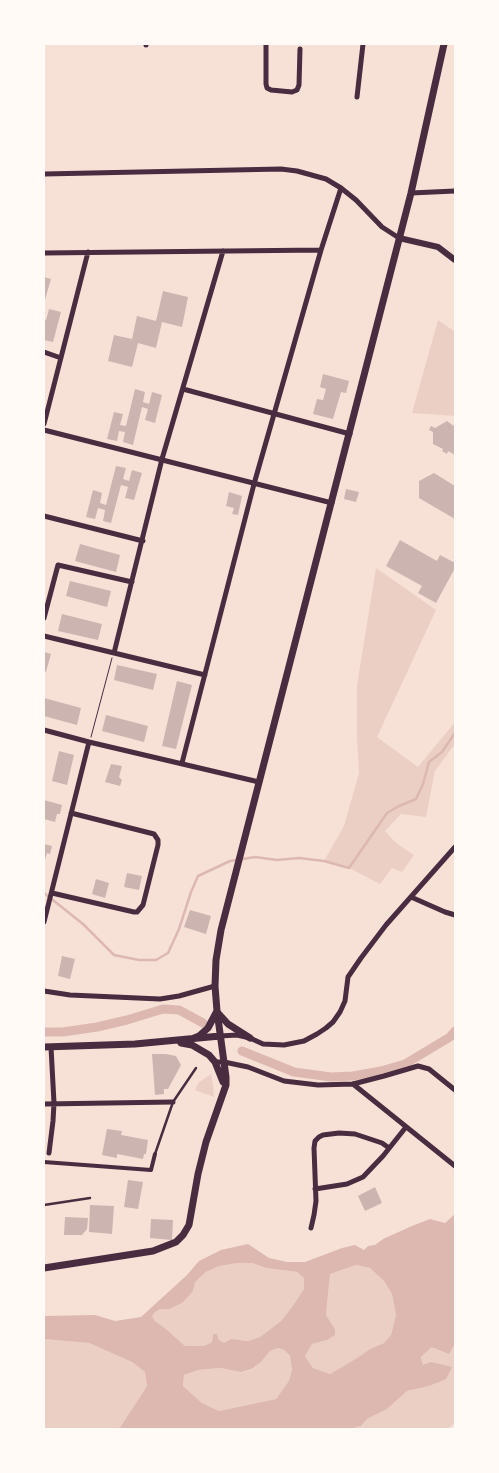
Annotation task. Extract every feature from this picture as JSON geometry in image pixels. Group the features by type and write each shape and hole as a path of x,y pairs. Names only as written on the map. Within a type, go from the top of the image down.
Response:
{"main road":[{"path":"44,1268 153,1251 176,1242 189,1225 206,1142 224,1091 226,1078 215,986 216,960 222,930 411,193 444,44"},
{"path":"217,1011 228,1024 250,1038"},
{"path":"191,1039 199,1036 208,1028 217,1011"},
{"path":"47,1047 174,1041 220,1036"},
{"path":"174,1041 197,1047 209,1055 216,1062 222,1077 224,1091"}],"street":[{"path":"266,44 266,84 267,88 271,90 292,92 297,90 299,85 300,49"},
{"path":"357,97 363,44"},
{"path":"44,174 281,169 297,171 326,179 341,188 356,200 382,227 399,238 438,247 450,254 455,260"},
{"path":"182,763 254,484 321,250 341,188"},
{"path":"411,193 455,191"},
{"path":"44,253 321,250"},
{"path":"114,653 162,459 223,251"},
{"path":"44,424 88,252"},
{"path":"44,352 61,358"},
{"path":"183,389 350,434"},
{"path":"44,430 332,504"},
{"path":"44,516 143,541"},
{"path":"44,618 58,565 132,582"},
{"path":"44,636 205,675"},
{"path":"44,730 259,782"},
{"path":"44,922 90,742"},
{"path":"51,894 137,912 142,905 156,854 158,840 154,834 72,813"},
{"path":"220,1036 237,1035 263,1044 284,1045 304,1041 326,1028 333,1022 345,1001 348,976 386,925 455,847"},
{"path":"411,897 455,915"},
{"path":"44,991 70,995 160,999 215,986"},
{"path":"47,1047 54,1103 49,1153 46,1162 151,1170 155,1154"},
{"path":"216,1062 248,1067 284,1081 318,1085 353,1084 418,1066 428,1069 455,1090"},
{"path":"353,1084 455,1166"},
{"path":"44,1104 173,1102"},
{"path":"315,1189 347,1184 363,1177 406,1127"},
{"path":"311,1228 314,1216 315,1141 323,1135 339,1132 355,1134 382,1143 389,1148"}],"lane":[{"path":"155,1154 173,1102 196,1068"},
{"path":"44,1205 90,1198"}],"path":[{"path":"90,742 114,653"}],"shaded area":[{"path":"438,320 455,332 455,416 412,413"},
{"path":"376,568 436,610 377,737 418,767 455,722 455,744 435,771 426,817 401,814 385,831 396,843 414,855 402,872 392,868 380,884 349,868 324,861 344,826 359,773 357,685"},
{"path":"211,1074 214,1097 195,1090 198,1083"},
{"path":"455,1214 455,1344 449,1354 421,1345 420,1355 423,1365 431,1362 452,1367 446,1379 429,1386 407,1391 387,1409 367,1419 361,1426 349,1429 119,1429 147,1386 145,1372 132,1362 89,1343 44,1339 44,1316 95,1315 115,1321 141,1317 187,1275 199,1261 221,1250 248,1244 269,1258 287,1262 305,1262 355,1245 364,1250 368,1246 375,1245 383,1239 430,1219 445,1223","holes":["252,1263 266,1268 297,1272 304,1278 304,1289 292,1307 281,1321 260,1337 248,1341 231,1339 224,1343 219,1340 217,1334 213,1334 212,1342 204,1346 185,1346 155,1321 152,1316 155,1312 160,1309 169,1309 182,1303 193,1291 195,1282 206,1272 219,1266","356,1265 370,1268 384,1281 392,1294 396,1315 391,1335 384,1343 370,1349 330,1374 313,1368 305,1356 312,1344 327,1340 335,1335 335,1329 326,1315 330,1274","278,1348 284,1350 290,1356 292,1370 289,1381 276,1399 219,1411 202,1403 183,1386 184,1375 198,1370 220,1368 241,1372 252,1369 270,1351"]},
{"path":"252,1263 266,1268 297,1272 304,1277 304,1289 292,1307 281,1321 260,1337 248,1341 240,1340 224,1344 219,1340 217,1334 213,1334 212,1342 204,1346 185,1346 155,1321 152,1316 155,1311 169,1309 193,1291 195,1282 206,1272 219,1266"},
{"path":"356,1265 370,1268 384,1281 392,1294 396,1315 391,1335 384,1343 370,1349 330,1374 313,1368 305,1356 312,1344 327,1340 335,1329 326,1315 330,1274"},
{"path":"44,1339 89,1343 132,1362 145,1372 147,1386 119,1429 44,1429"},
{"path":"455,1344 455,1423 447,1429 349,1429 361,1426 367,1419 387,1409 407,1391 429,1386 420,1355 421,1345 449,1354"},
{"path":"278,1348 284,1350 290,1357 292,1370 290,1381 276,1399 219,1411 202,1403 183,1386 184,1375 198,1370 220,1368 241,1372 252,1370 270,1351"}],"building":[{"path":"44,277 51,279 44,303"},
{"path":"163,291 188,297 182,327 162,322 156,348 138,343 132,367 108,361 114,335 132,339 137,316 156,321"},
{"path":"49,309 61,312 53,342 44,340 44,320 46,320"},
{"path":"323,374 349,381 346,393 341,392 333,419 313,414 317,399 323,400 326,389 320,387"},
{"path":"135,389 145,392 143,402 149,404 152,392 162,395 155,423 145,420 148,409 142,407 133,445 123,442 125,432 119,431 117,441 107,439 114,412 123,414 120,425 126,426"},
{"path":"447,421 455,427 455,455 448,451 447,454 442,451 443,449 433,444 433,432 429,430 431,426 435,428"},
{"path":"116,466 126,468 123,479 129,481 132,470 142,473 134,500 125,498 128,487 121,485 111,523 103,521 105,510 98,508 95,519 86,517 93,490 102,493 100,503 106,505"},
{"path":"434,473 455,486 455,519 419,498 419,481"},
{"path":"346,489 359,492 356,502 344,499"},
{"path":"229,492 242,496 238,515 232,514 234,508 226,506"},
{"path":"400,540 437,561 440,555 455,563 455,568 436,603 418,593 422,586 386,566"},
{"path":"80,544 120,555 116,572 75,561"},
{"path":"70,581 111,591 107,607 66,596"},
{"path":"62,614 102,624 98,640 58,631"},
{"path":"44,652 51,654 46,672 44,671"},
{"path":"117,665 157,674 153,690 114,680"},
{"path":"177,681 192,685 176,749 162,746"},
{"path":"44,698 81,708 77,725 44,716"},
{"path":"106,715 148,726 144,742 102,731"},
{"path":"59,751 74,755 67,785 52,781"},
{"path":"111,764 122,766 119,777 122,780 120,786 105,782"},
{"path":"44,800 62,805 60,814 57,814 55,822 44,819"},
{"path":"44,844 52,846 50,854 47,853 44,863"},
{"path":"127,873 142,876 139,890 124,887"},
{"path":"96,879 109,883 105,898 92,894"},
{"path":"190,910 211,916 206,934 184,927"},
{"path":"62,956 75,959 70,979 58,976"},
{"path":"152,1054 176,1056 181,1065 168,1089 164,1089 164,1094 155,1095"},
{"path":"107,1129 122,1131 121,1135 148,1140 146,1154 144,1154 143,1159 117,1154 117,1158 102,1155"},
{"path":"128,1180 143,1182 138,1209 124,1207"},
{"path":"375,1187 382,1203 365,1211 358,1196"},
{"path":"90,1205 114,1206 112,1234 89,1232"},
{"path":"65,1217 88,1218 87,1229 82,1235 64,1235"},
{"path":"151,1219 173,1220 172,1240 150,1238"}],"waterway":[{"path":"44,893 83,924 114,955 139,960 156,960 168,953 179,929 198,876 230,861 255,857 277,860 299,858 324,861 349,868 387,813 416,799 423,784 429,762 442,752 455,733"},
{"path":"44,1032 63,1032 97,1027 163,1009 179,1010 203,1023"},
{"path":"242,1051 294,1072 331,1077 353,1076 405,1064 450,1037 455,1031"},
{"path":"407,1360 446,1324 455,1310"}]}
